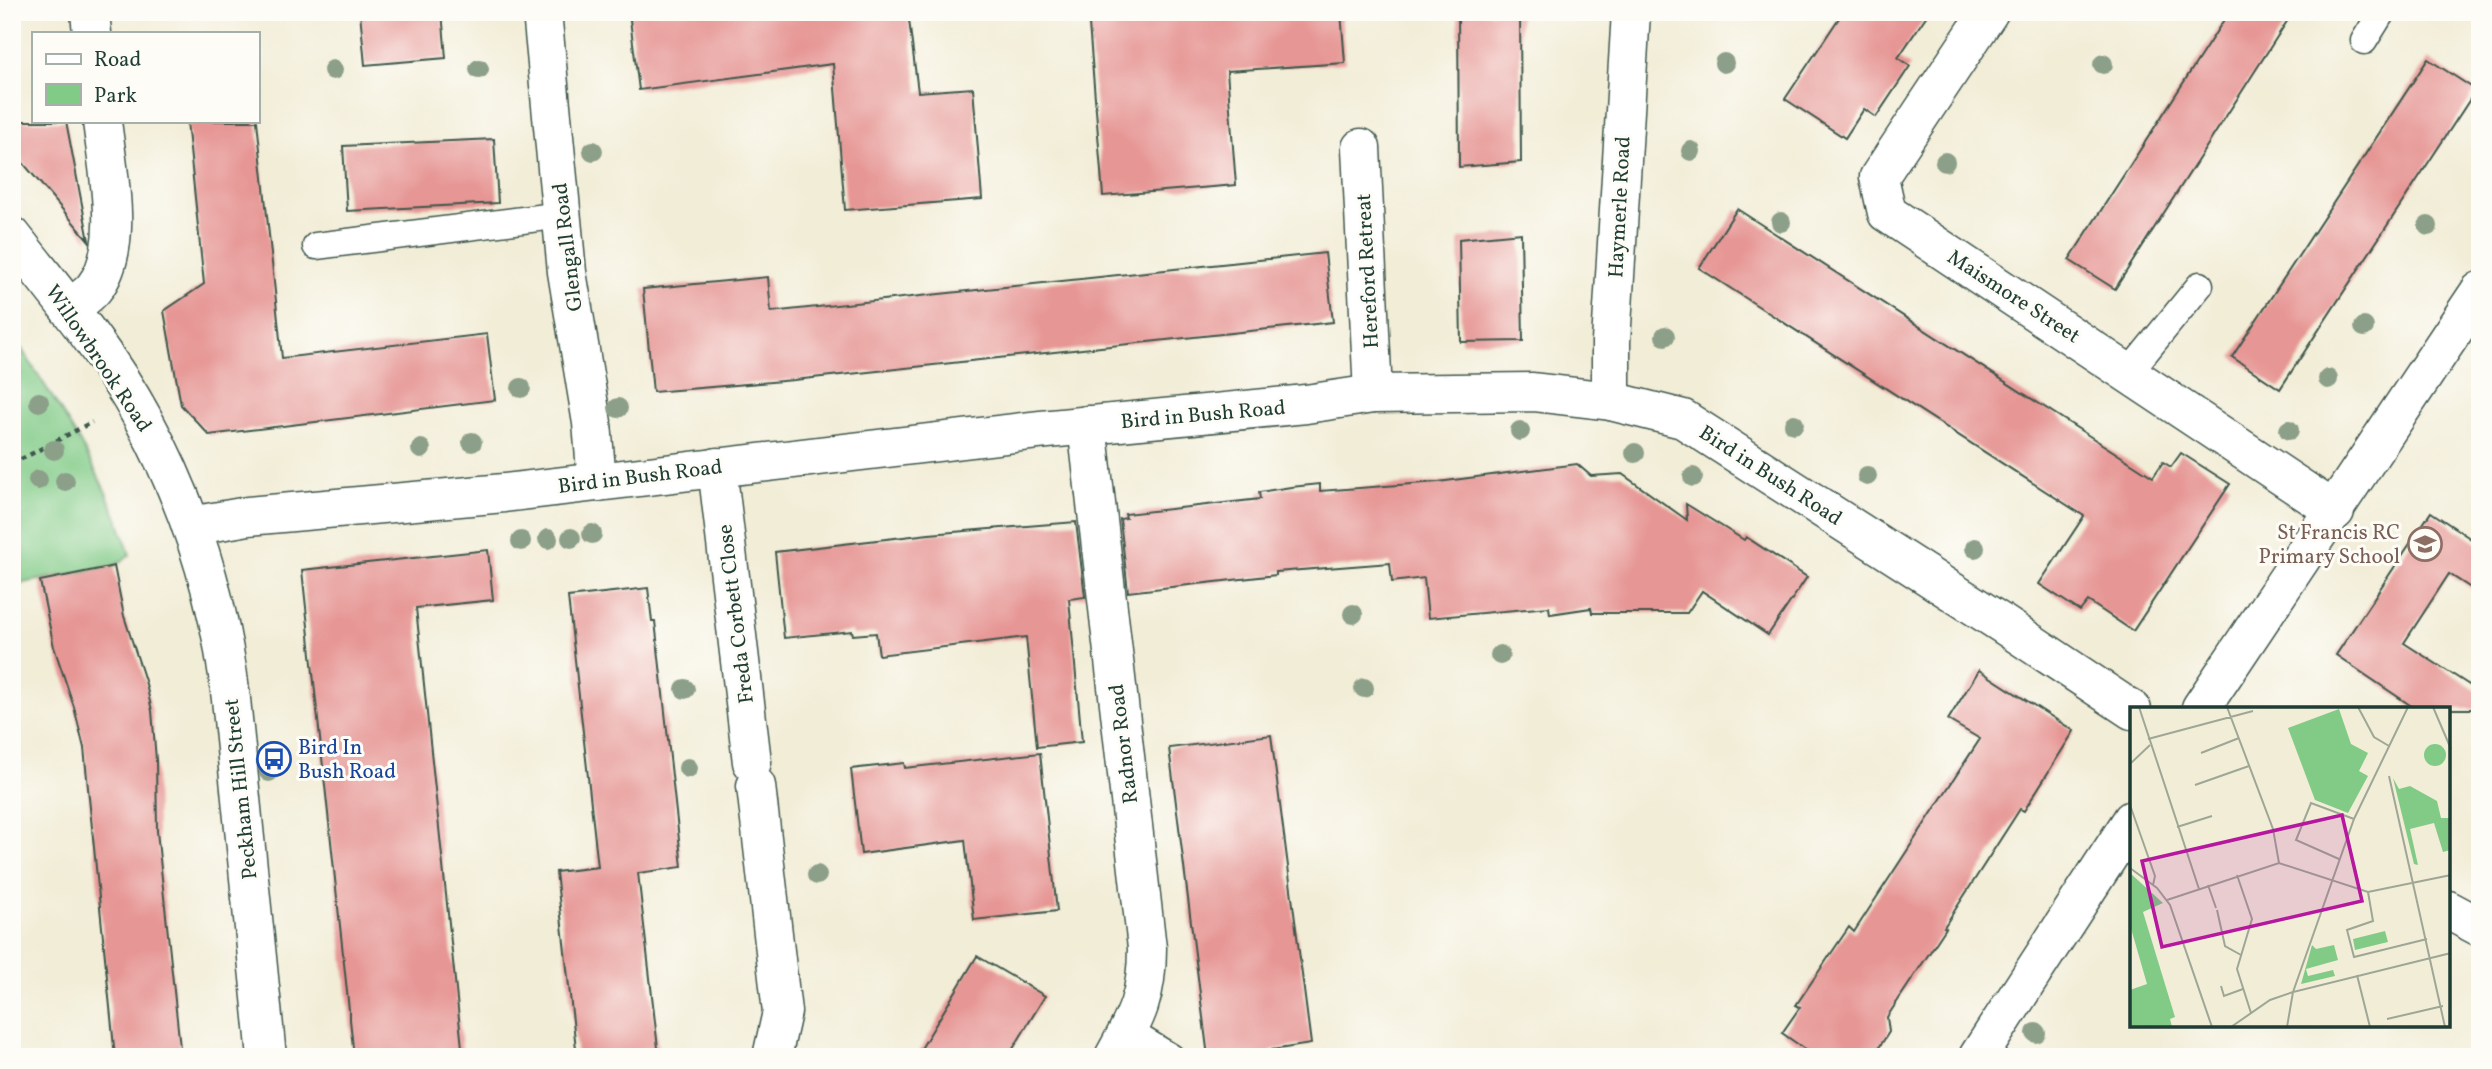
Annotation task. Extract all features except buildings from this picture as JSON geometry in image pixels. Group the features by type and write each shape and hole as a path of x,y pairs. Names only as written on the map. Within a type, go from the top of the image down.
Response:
{"street":[{"path":"90,12 92,32"},
{"name":"Glengall Road","path":"542,12 567,272 592,423 597,482"},
{"name":"Haymerle Road","path":"1611,401 1611,342 1631,12"},
{"name":"Maismore Street","path":"1989,12 1879,177 1887,213 2335,510"},
{"path":"69,309 94,288 106,266 110,250 112,206 102,122"},
{"name":"Hereford Retreat","path":"1362,148 1373,394"},
{"name":"Willowbrook Road","path":"12,236 69,309 141,415 169,471 191,526"},
{"path":"2203,707 2480,291"},
{"name":"Bird in Bush Road","path":"191,526 248,516 504,493 1087,425 1306,404 1373,394 1533,392 1611,401 1683,419 2130,709"},
{"name":"Radnor Road","path":"1087,425 1147,948 1146,985 1139,1009 1121,1044"},
{"name":"Freda Corbett Close","path":"717,467 782,1012 772,1057"},
{"name":"Peckham Hill Street","path":"191,526 215,600 225,646 267,1057"},
{"path":"1978,1057 2130,823"},
{"path":"2450,911 2480,927"}],"lane":[{"path":"2364,41 2382,12"},
{"path":"316,246 562,215"},
{"path":"2129,372 2200,285"},
{"path":"1121,1044 1171,1057"}],"path":[{"path":"12,464 75,433"}],"green space":[{"path":"12,334 79,441 108,496 130,555 114,566 12,585"}],"place":[{"name":"St Francis RC Primary School","path":"2425,544"},
{"name":"Bird In Bush Road","path":"274,759"}]}
